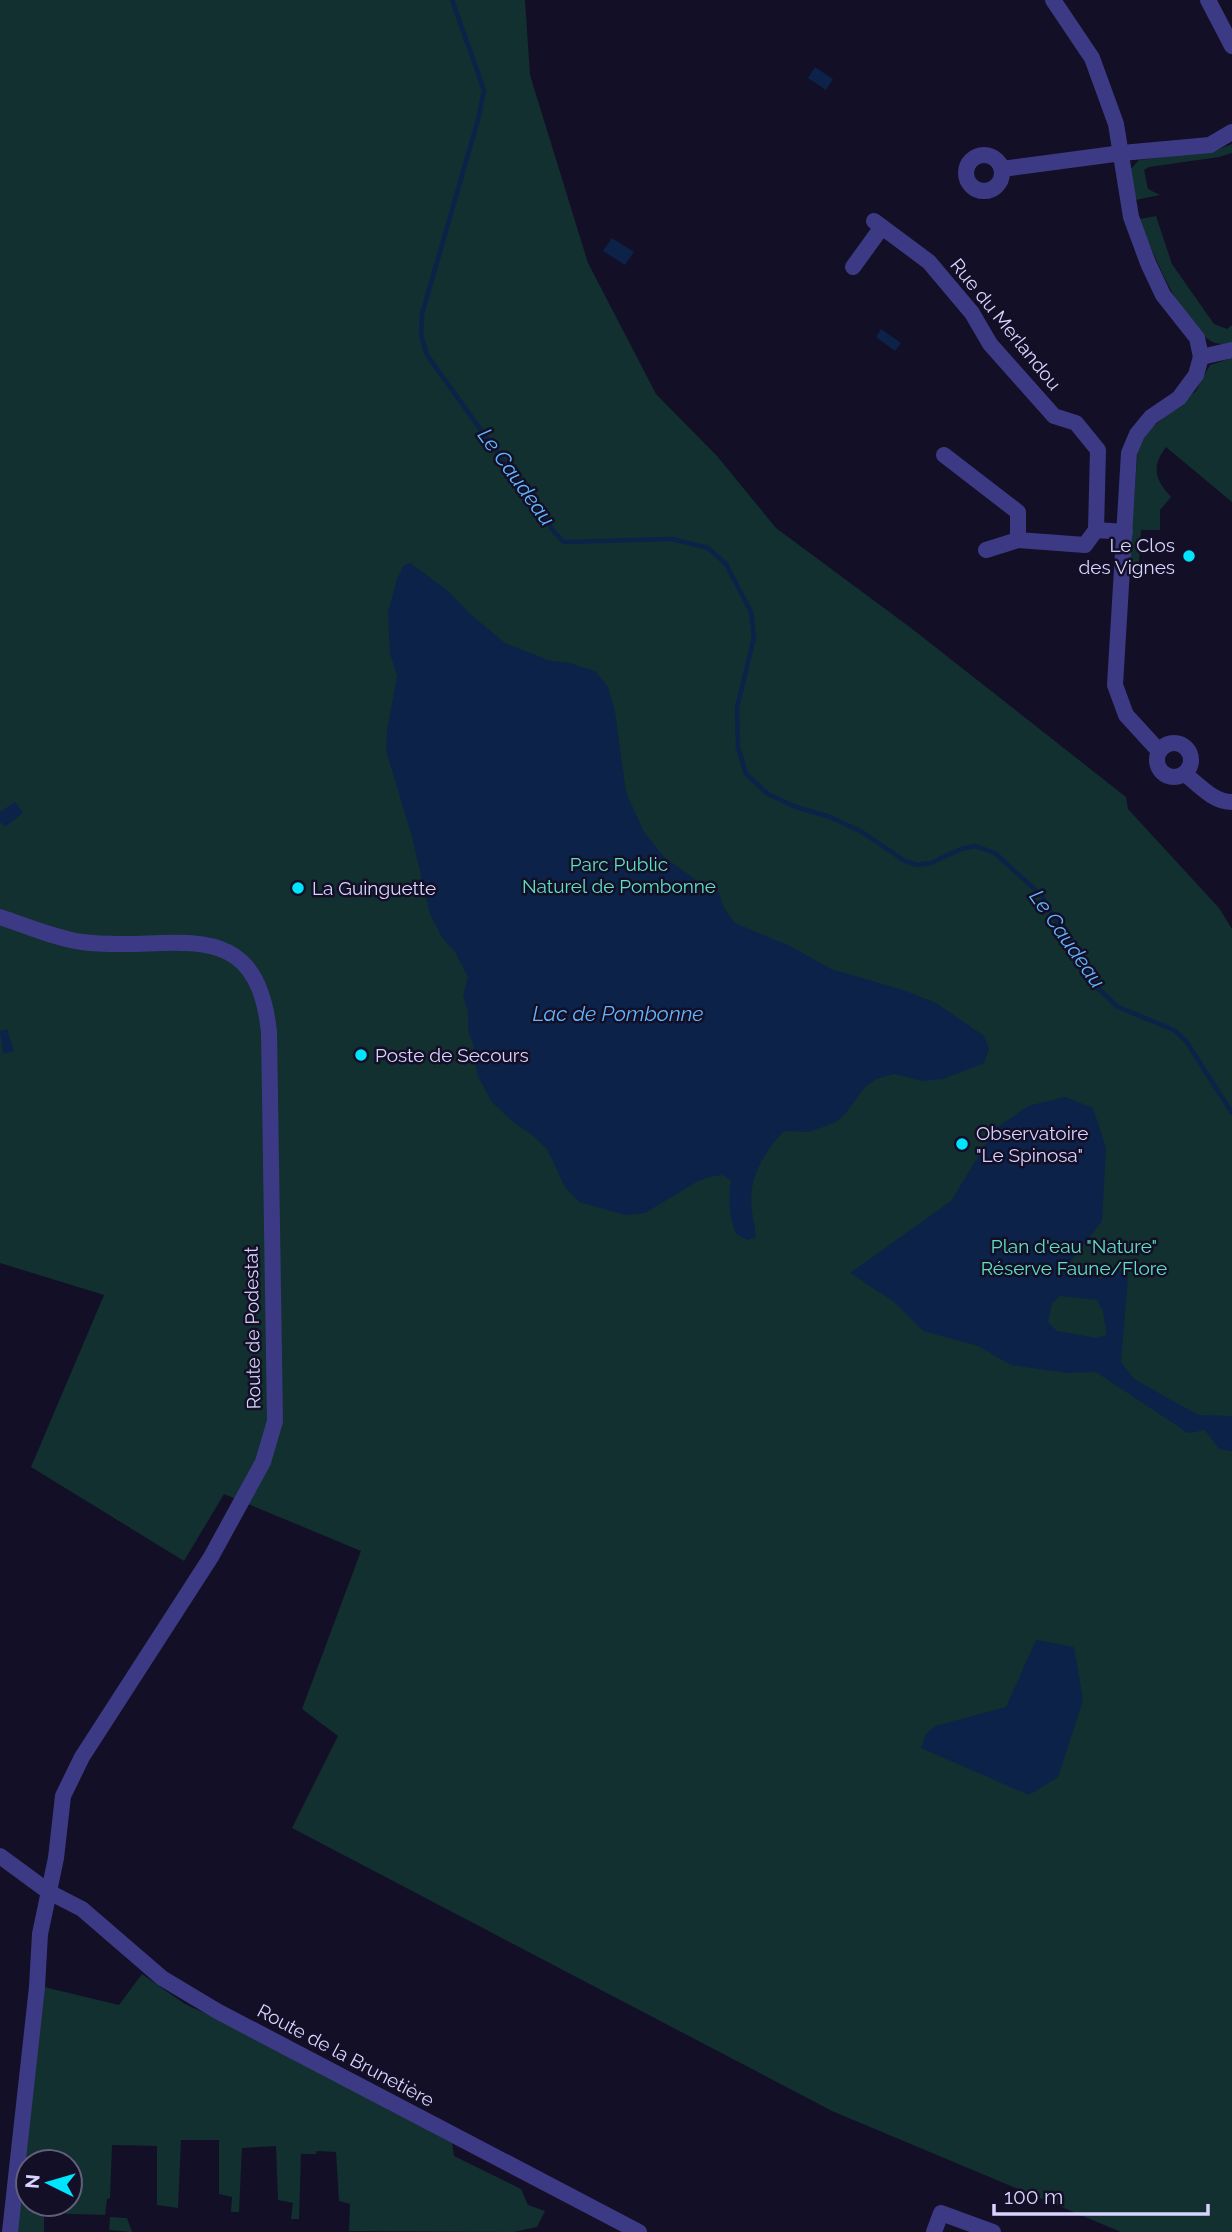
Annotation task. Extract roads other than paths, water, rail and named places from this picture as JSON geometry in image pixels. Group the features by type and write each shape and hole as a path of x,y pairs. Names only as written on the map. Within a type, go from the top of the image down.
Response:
{"street":[{"path":"1208,0 1232,46"},
{"path":"1059,2 1092,58 1116,124 1131,217 1147,262 1163,295 1197,338 1201,356 1196,374 1179,398 1151,417 1137,434 1129,453 1115,685 1126,715 1159,751"},
{"path":"1002,169 1122,153 1210,145 1232,132"},
{"name":"Rue du Merlandou","path":"853,267 878,224 929,262 972,313 990,344 1054,416 1076,423 1098,450 1096,530"},
{"path":"1201,356 1232,351"},
{"path":"944,455 1018,512 1018,540"},
{"path":"986,550 1018,540 1086,545 1096,530 1125,532"},
{"path":"1168,743 1184,745 1192,758 1185,774 1174,778 1163,773 1157,763 1159,751 1168,743"},
{"path":"1185,774 1213,797 1232,802"},
{"name":"Route de Podestat","path":"0,917 51,935 83,942 201,944 222,949 252,971 266,1007 269,1032 275,1421 263,1462 211,1557 82,1757 63,1796 56,1858 40,1934 35,2010 10,2232"},
{"name":"Route de la Brunetière","path":"0,1856 49,1892 82,1909 162,1978 217,2011 639,2232"},
{"path":"934,2232 941,2213 993,2232"}],"water":[{"path":"815,67 833,79 826,90 808,78"},
{"path":"612,238 634,252 625,265 603,251"},
{"path":"881,329 901,343 895,351 876,337"},
{"name":"Lac de Pombonne","path":"410,563 447,590 469,613 505,643 551,661 566,662 595,671 608,687 615,712 626,792 644,832 664,857 713,892 719,893 724,908 735,923 792,947 831,969 903,990 936,1003 984,1036 989,1049 984,1063 943,1079 922,1081 894,1074 876,1079 865,1087 836,1122 809,1132 784,1131 764,1157 752,1188 755,1238 747,1240 736,1234 730,1208 731,1181 723,1175 698,1181 645,1213 625,1215 579,1202 565,1187 547,1149 491,1101 477,1074 473,1043 468,1031 468,1011 463,996 468,977 430,914 411,833 386,751 397,676 390,653 388,612 397,579 404,565"},
{"path":"15,802 23,813 5,827 0,822 0,812"},
{"path":"7,1029 14,1051 3,1054 0,1031"},
{"path":"1065,1097 1093,1108 1106,1148 1102,1221 1070,1262 1100,1279 1116,1267 1128,1278 1121,1362 1134,1379 1198,1415 1232,1416 1232,1451 1219,1449 1205,1430 1188,1433 1096,1372 1068,1373 1011,1365 978,1346 923,1331 894,1302 850,1273 951,1201 995,1129 1028,1106","holes":["1060,1296 1097,1300 1103,1312 1107,1335 1096,1338 1057,1331 1048,1322 1052,1303"]},
{"path":"1036,1640 1074,1647 1083,1700 1058,1777 1029,1795 921,1748 926,1734 935,1726 1006,1707"}],"waterway":[{"name":"Le Caudeau","path":"452,0 484,90 478,120 422,314 421,335 427,355 564,542 672,539 708,548 726,564 751,612 754,637 737,708 738,747 746,774 768,794 862,832 905,861 917,865 931,863 961,849 975,846 995,853 1042,896 1091,982 1118,1007 1174,1030 1186,1041 1232,1113"}],"place":[{"name":"Le Clos des Vignes","path":"1189,556"},
{"name":"La Guinguette","path":"298,888"},
{"name":"Poste de Secours","path":"361,1055"},
{"name":"Observatoire \"Le Spinosa\"","path":"962,1144"}],"park label":[{"name":"Parc Public Naturel de Pombonne","path":"619,875"},
{"name":"Plan d'eau \"Nature\" Réserve Faune/Flore","path":"1074,1257"}]}
